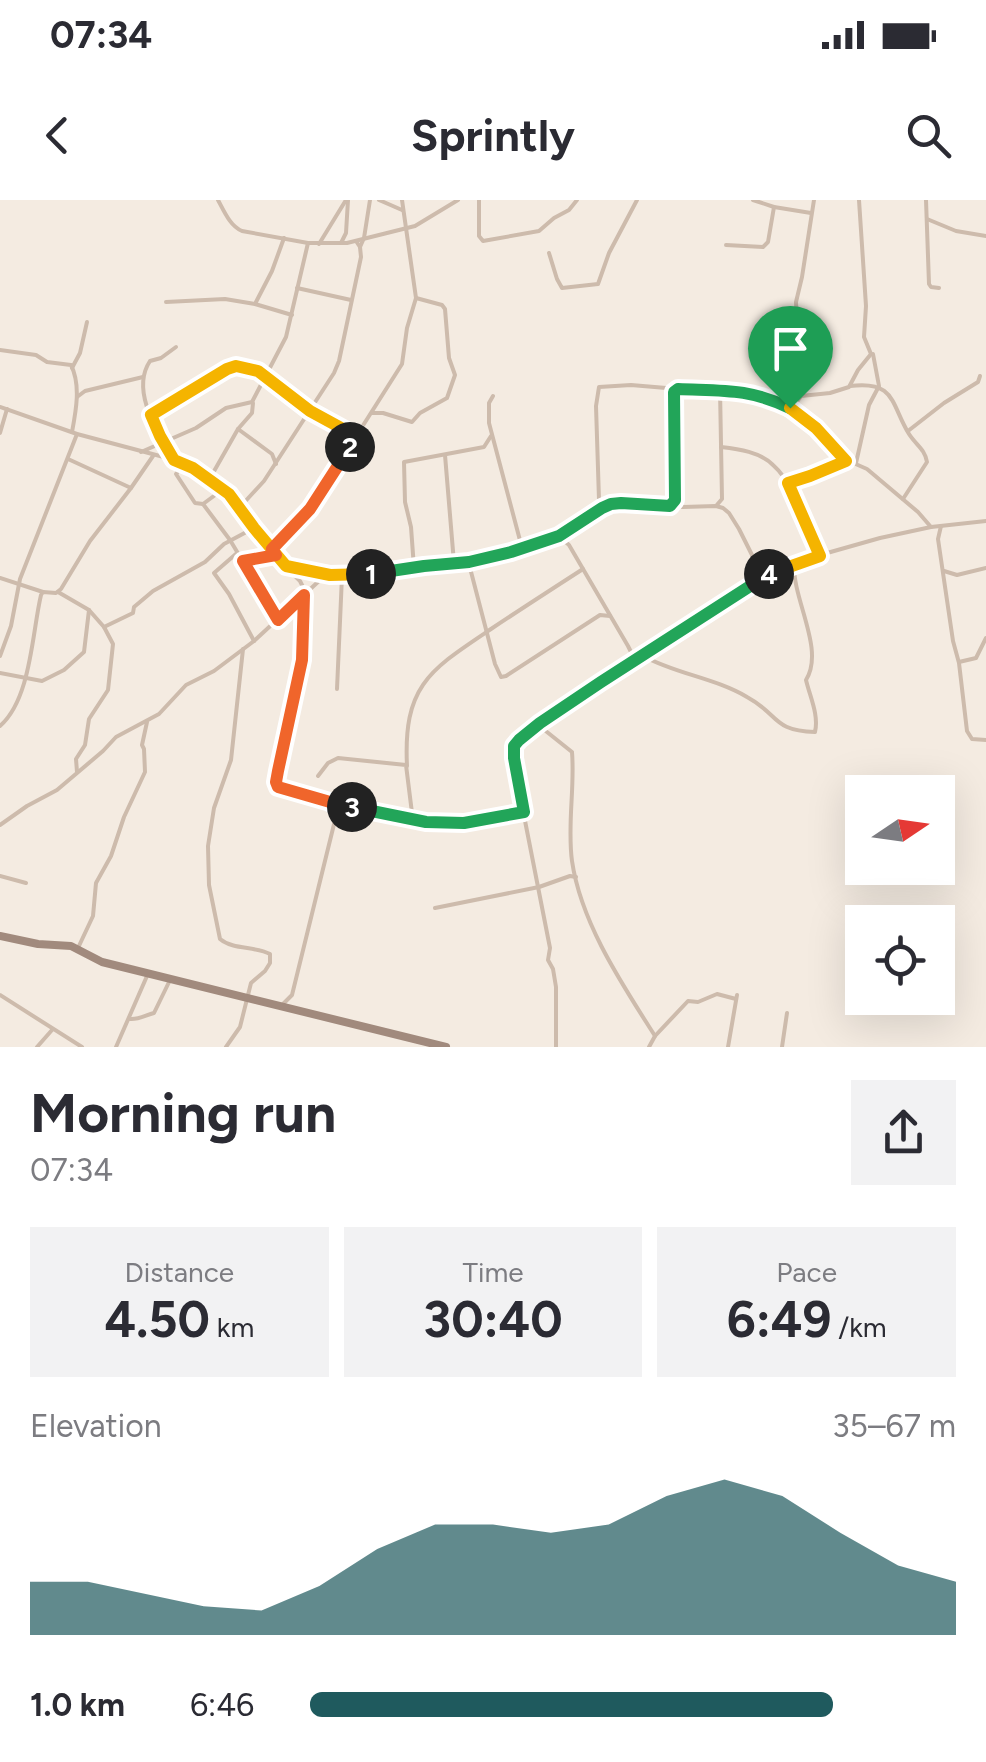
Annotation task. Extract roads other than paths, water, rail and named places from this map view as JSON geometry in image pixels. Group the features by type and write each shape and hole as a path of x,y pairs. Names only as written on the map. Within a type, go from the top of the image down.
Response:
{"street":[{"path":"218,200 237,229 319,244 358,244 364,238 426,220 458,200"},
{"path":"341,243 346,232 347,200"},
{"path":"319,244 347,200"},
{"path":"364,238 370,200"},
{"path":"379,200 404,211"},
{"path":"272,549 310,509 402,364 416,298 402,200"},
{"path":"480,200 479,236 484,240 539,231 569,210 576,200"},
{"path":"549,253 562,288 598,284 637,200"},
{"path":"754,200 774,208 811,213"},
{"path":"790,408 796,406 800,396 796,302 814,200"},
{"path":"856,463 868,405 878,388 876,358 864,337 859,200"},
{"path":"926,200 929,284 939,288"},
{"path":"726,245 763,247 768,242 774,208"},
{"path":"928,218 956,231 986,236"},
{"path":"255,304 284,238"},
{"path":"209,480 238,428 252,412 252,402 282,348 308,243"},
{"path":"240,507 276,464 334,373 361,257 358,244"},
{"path":"297,288 351,300"},
{"path":"372,413 412,422 420,413 441,403 450,391 455,376 449,358 445,308 416,298"},
{"path":"166,302 225,299 292,315"},
{"path":"0,656 11,626 18,584 68,458 77,396 72,368 87,322"},
{"path":"174,460 151,415 143,377 150,361 176,347"},
{"path":"0,350 36,355 72,368"},
{"path":"850,386 872,351"},
{"path":"151,415 227,369 244,367 265,376 310,411 358,434"},
{"path":"908,431 978,382 980,376"},
{"path":"77,396 85,390 143,377"},
{"path":"800,396 860,384 878,388 892,398 927,460 903,499"},
{"path":"602,508 596,406 597,390 603,386 720,389 761,396 790,408 816,428 846,461"},
{"path":"670,506 675,500 674,392 678,389"},
{"path":"716,506 722,499 720,389"},
{"path":"493,396 488,406 491,436 522,548"},
{"path":"141,452 177,438 226,408 252,402"},
{"path":"0,433 3,408 184,464 223,489 302,585 302,660 278,787 330,802 338,808 351,807 413,821 464,823 524,812"},
{"path":"238,428 272,454 276,464"},
{"path":"414,568 403,465 407,461 484,448 491,436"},
{"path":"170,451 177,438"},
{"path":"721,448 744,450 774,465 788,483 820,556"},
{"path":"444,455 454,564"},
{"path":"58,592 153,456"},
{"path":"68,458 132,488"},
{"path":"788,483 846,461 856,463 903,499 930,527"},
{"path":"184,464 176,474 195,503 202,504 223,489"},
{"path":"286,566 342,576 469,562 559,536 602,508 621,503 716,506 729,513 758,566 770,574"},
{"path":"202,504 230,540 278,620"},
{"path":"556,1047 556,987 548,960 550,951 514,746 537,724 770,574 880,538 986,521"},
{"path":"941,526 938,539 963,709 969,736 986,740"},
{"path":"104,626 132,613 146,596 254,528"},
{"path":"566,532 566,540"},
{"path":"559,536 566,540 632,654 630,664"},
{"path":"237,553 214,573 254,641"},
{"path":"243,561 276,555"},
{"path":"469,562 498,675 503,677 600,614 610,616"},
{"path":"632,654 748,697 782,726 816,732 806,680 812,670 812,652 794,582 794,565"},
{"path":"944,571 957,576 986,568"},
{"path":"413,821 407,732 428,676 486,632 583,569"},
{"path":"0,826 52,793 120,734 159,714 186,686 254,641 330,575"},
{"path":"337,689 342,576"},
{"path":"0,578 43,592 58,592 89,610 114,644 108,690 88,723 85,745 76,762 78,773"},
{"path":"0,726 26,678 43,592"},
{"path":"0,673 38,682 64,670 82,655 86,646 89,610"},
{"path":"959,662 976,658 986,638"},
{"path":"226,1047 240,1027 251,983 270,964 270,954 259,948 226,944 220,939 208,866 214,808 231,760 243,649"},
{"path":"78,948 93,916 96,883 145,772 142,746 147,722"},
{"path":"537,724 570,749 573,756 571,840 576,877 591,926 655,1036"},
{"path":"318,776 338,758 407,766"},
{"path":"291,1004 338,808"},
{"path":"0,876 26,883"},
{"path":"435,908 576,877"},
{"path":"0,936 78,948 96,960 281,1006 291,1004 441,1046"},
{"path":"116,1047 149,972"},
{"path":"130,1019 154,1013 171,978"},
{"path":"649,1047 688,1001 698,1002 717,994 736,997 728,1047"},
{"path":"0,995 82,1047"},
{"path":"782,1047 787,1014"},
{"path":"37,1047 52,1030"}]}
